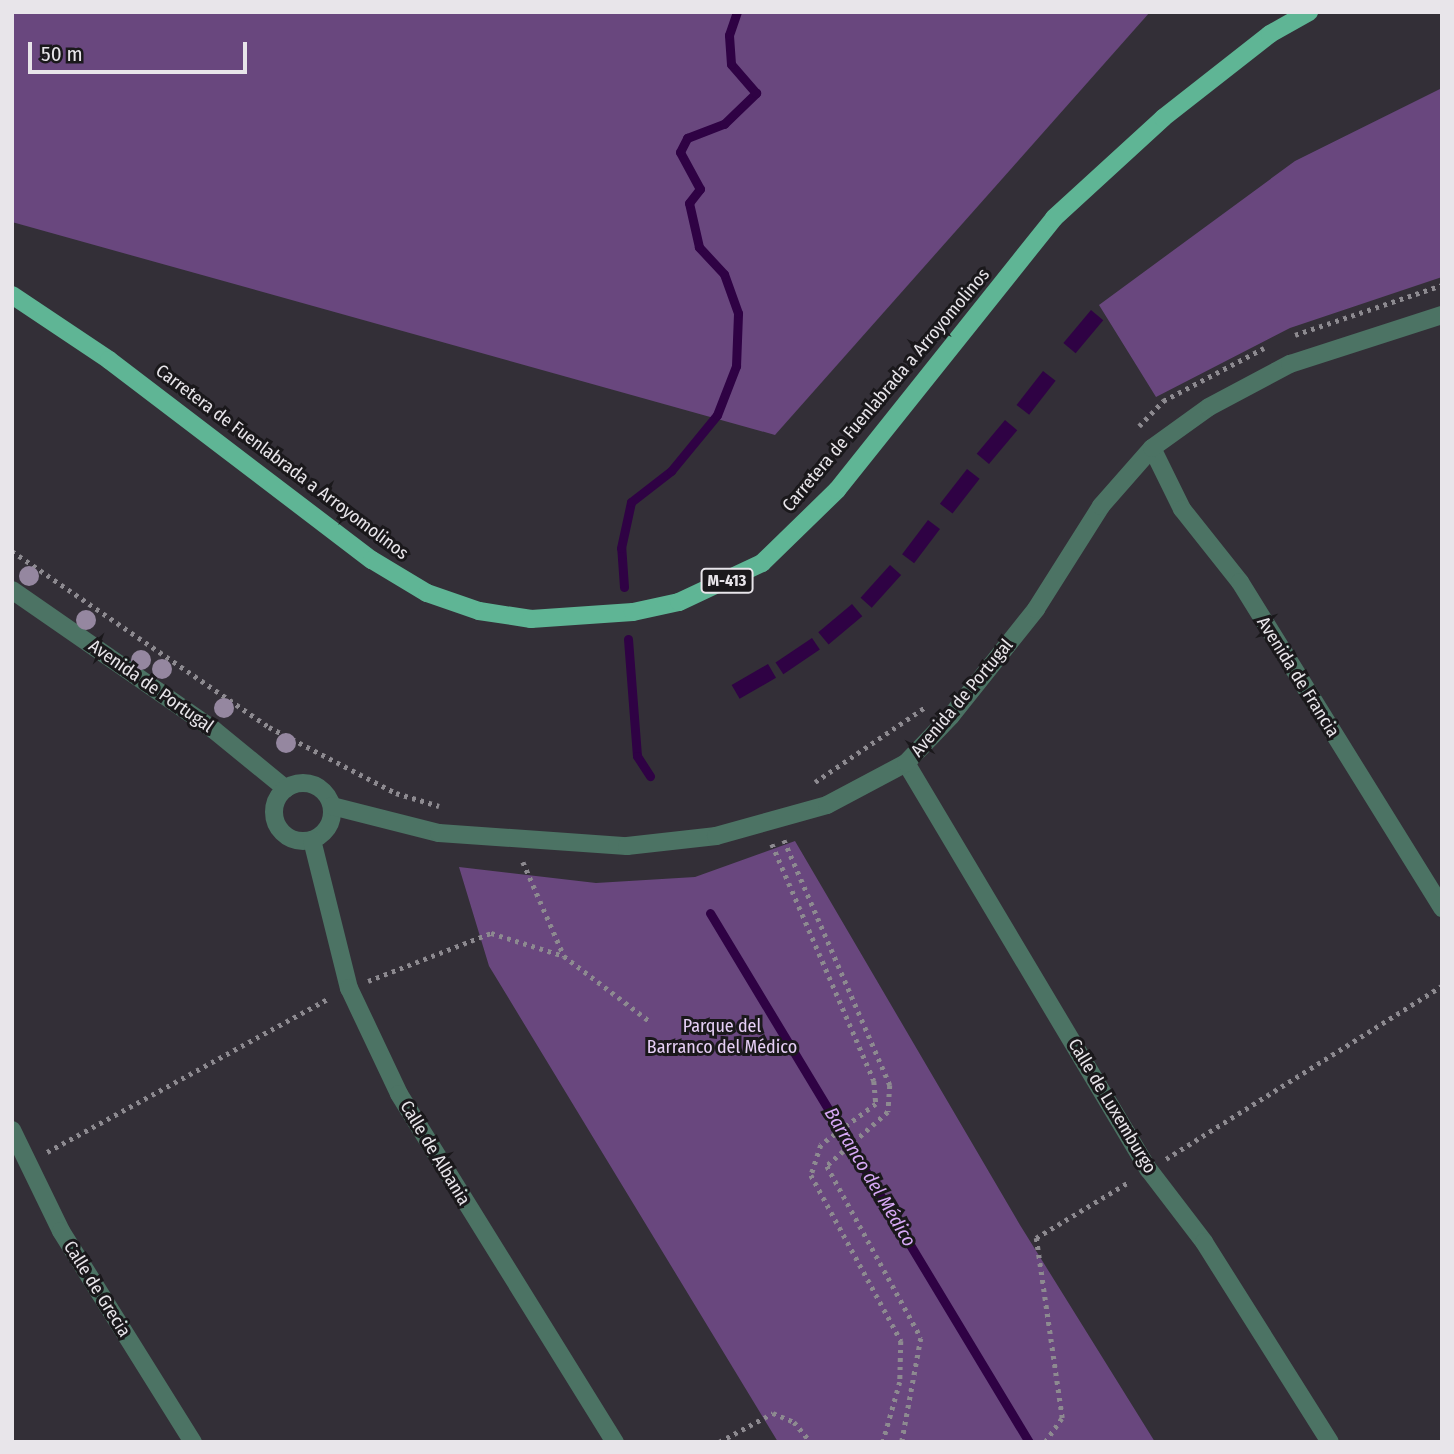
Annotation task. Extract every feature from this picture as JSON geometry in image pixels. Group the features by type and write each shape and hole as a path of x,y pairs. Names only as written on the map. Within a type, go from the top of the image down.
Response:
{"main road":[{"name":"Carretera de Fuenlabrada a Arroyomolinos","path":"12,295 109,360 372,560 426,593 479,611 531,619 644,609 679,602 762,563 836,490 1054,218 1163,118 1269,34 1309,12"}],"street":[{"name":"Avenida de Portugal","path":"332,806 439,833 627,846 769,822 827,805 906,763 1036,609 1101,506 1152,448 1209,407 1290,364 1442,315"},
{"name":"Avenida de Francia","path":"1152,448 1182,509 1240,582 1442,908"},
{"name":"Avenida de Portugal","path":"12,590 214,730 286,789"},
{"name":"Calle de Luxemburgo","path":"906,763 1149,1170 1204,1242 1330,1442"},
{"path":"311,784 332,806 325,832 312,840 295,840 277,823 275,809 286,789 311,784"},
{"name":"Calle de Albania","path":"312,840 349,988 400,1094 615,1442"},
{"name":"Calle de Grecia","path":"12,1130 61,1231 192,1442"}],"path":[{"path":"1283,339 1442,285"},
{"path":"1137,429 1163,401 1271,345"},
{"path":"12,551 269,727 396,793 444,808"},
{"path":"807,785 932,701"},
{"path":"769,822 874,1081 876,1104 860,1120 821,1145 811,1175 901,1341 900,1382 883,1442"},
{"path":"769,822 890,1085 888,1112 873,1128 835,1154 827,1166 831,1178 915,1316 921,1338 902,1442"},
{"path":"515,838 537,906 564,956"},
{"path":"28,1163 349,988 491,933 564,956 648,1020"},
{"path":"719,1442 773,1413 794,1422 811,1442"},
{"path":"1045,1442 1053,1436"}],"green space":[{"path":"12,12 1150,12 775,435 12,222"},
{"path":"1442,88 1442,277 1290,328 1156,397 1099,305 1295,161"},
{"name":"Parque del Barranco del Médico","path":"795,841 1020,1225 1155,1442 778,1442 489,966 459,867 596,883 695,877"}],"shaded area":[{"path":"1091,310 1103,320 1076,353 1063,343"},
{"path":"1043,371 1056,381 1029,415 1017,405"},
{"path":"1005,420 1017,430 989,464 977,454"},
{"path":"967,469 980,479 953,514 940,504"},
{"path":"928,520 940,529 914,563 902,554"},
{"path":"890,565 901,575 872,608 861,598"},
{"path":"852,604 862,616 829,645 818,632"},
{"path":"812,638 820,650 783,674 776,663"},
{"path":"768,664 776,678 740,699 732,685"}],"waterway":[{"name":"Barranco del Médico","path":"624,587 621,548 631,502 671,471 717,415 736,366 738,313 724,274 699,247 689,203 700,189 680,152 687,138 724,124 756,93 731,64 729,35 737,12"},
{"name":"Barranco del Médico","path":"628,639 637,756 650,776"},
{"name":"Barranco del Médico","path":"710,913 1029,1442"}]}
